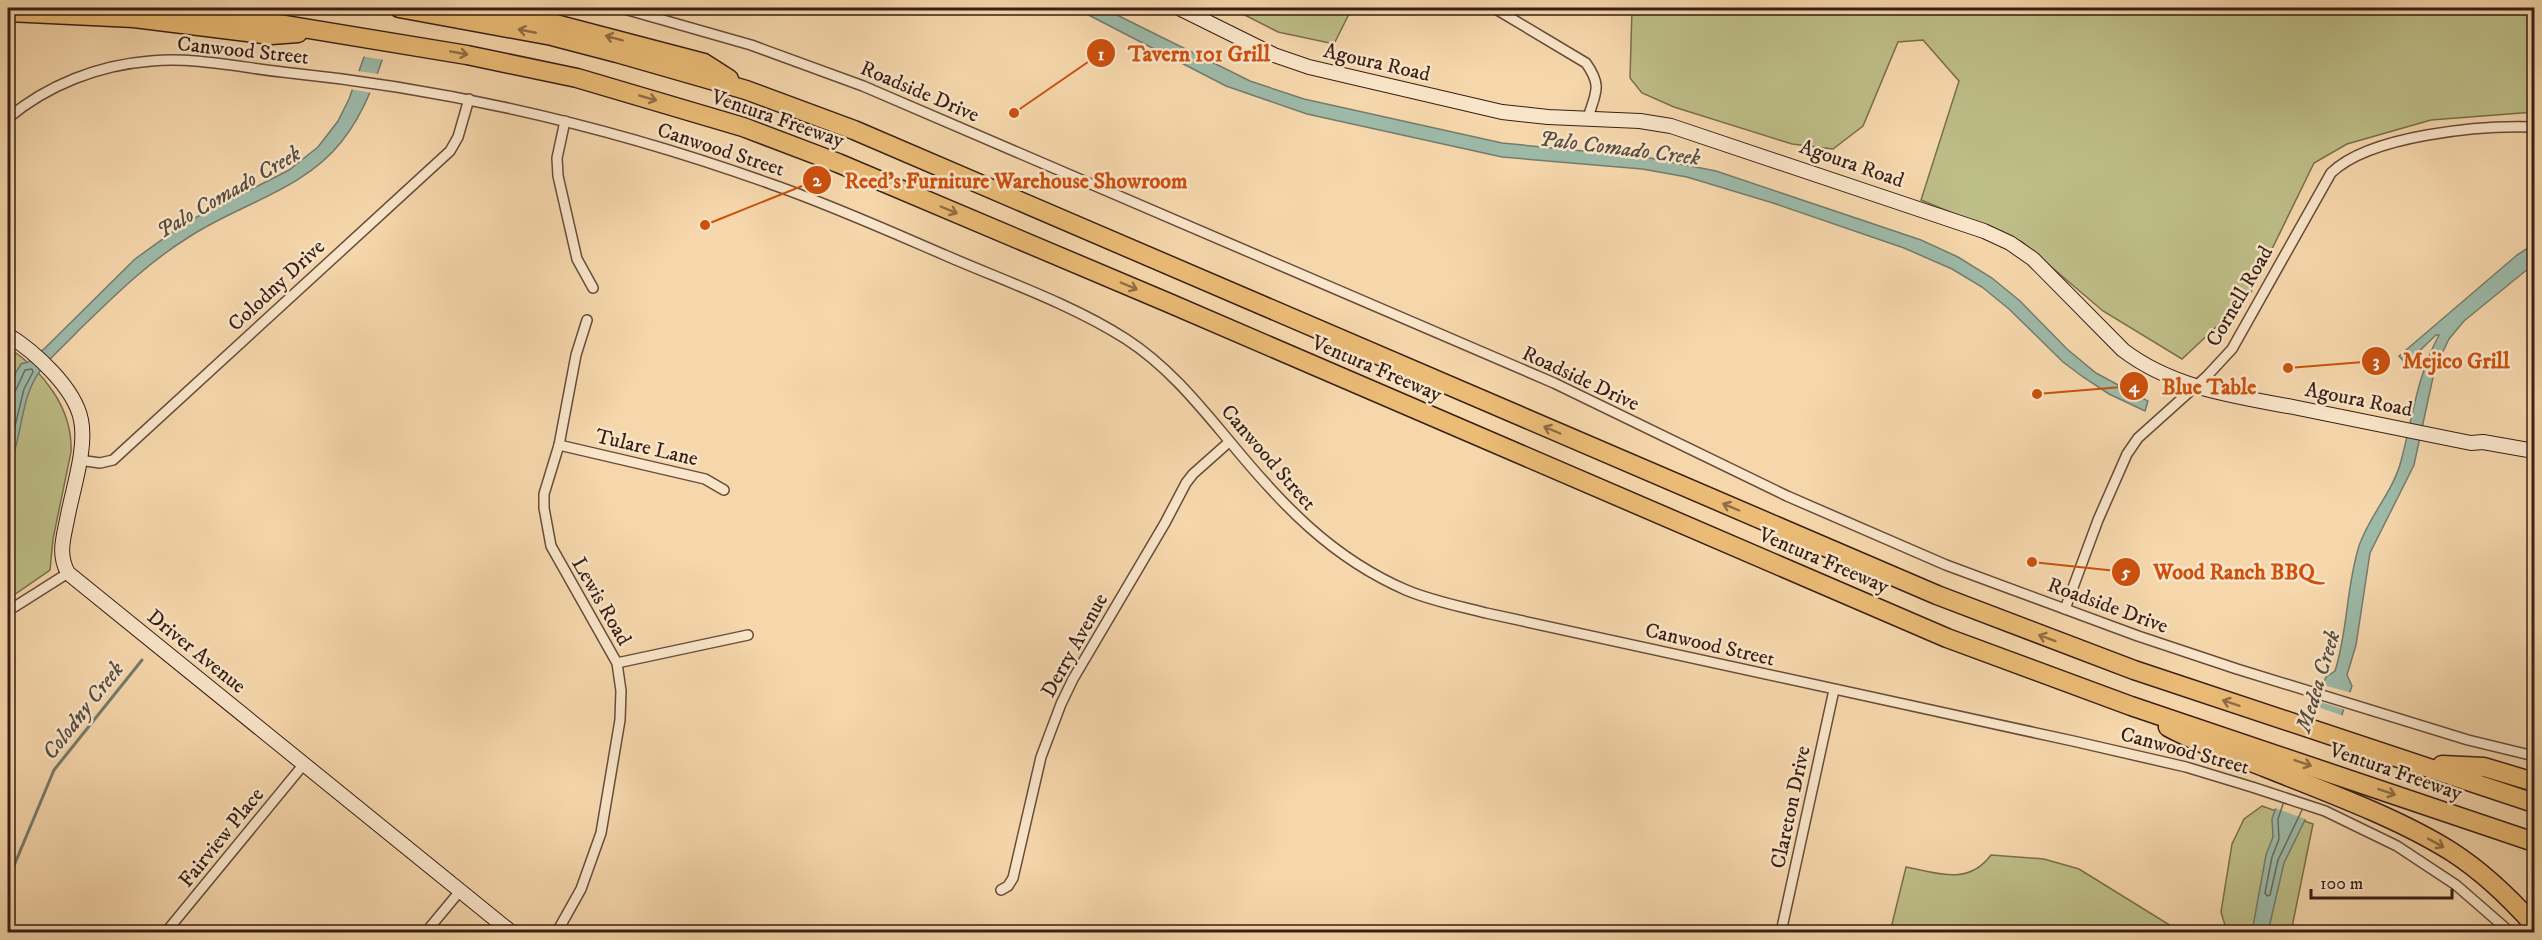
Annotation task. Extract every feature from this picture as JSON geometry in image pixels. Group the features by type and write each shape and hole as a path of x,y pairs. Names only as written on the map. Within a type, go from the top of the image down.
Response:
{"highway":[{"name":"Ventura Freeway","path":"182,8 367,37 577,78 743,128 838,163 1947,638 2272,761 2332,773 2535,842"},
{"path":"494,8 704,63 746,90"},
{"name":"Ventura Freeway","path":"406,9 552,36 746,90 854,130 1937,595 2123,666 2286,722 2532,801"},
{"path":"8,12 134,18 272,35 329,31"},
{"path":"2272,761 2322,801 2386,818 2452,852 2492,883 2535,925"},
{"path":"2418,764 2484,767 2535,782"}],"main road":[{"name":"Agoura Road","path":"1179,8 1274,55 1309,67 1502,112 1640,121 1671,126 1984,231 2010,243 2049,272 2104,332 2140,363 2171,379 2195,386 2471,443 2535,460"},
{"path":"8,335 32,352 48,368 78,408 82,434 79,460 61,547 63,564 68,573"},
{"name":"Agoura Road","path":"2471,443 2483,442 2535,451"},
{"name":"Driver Avenue","path":"68,573 511,933"}],"street":[{"name":"Roadside Drive","path":"621,8 751,45 853,82 1554,383 1787,496 1946,565 2215,661 2478,742 2535,756"},
{"path":"1494,8 1586,63 1595,76 1597,89 1588,118"},
{"name":"Canwood Street","path":"8,118 26,103 64,82 109,67 151,60 188,60 348,79 469,99 565,121 682,154 774,185 843,212 1096,321 1131,342 1178,381 1278,499 1323,540 1361,566 1408,591 1477,611 2136,755 2186,767 2276,794 2322,801 2456,885 2510,933"},
{"name":"Colodny Drive","path":"79,460 100,463 113,460 450,150 458,137 469,99"},
{"path":"565,121 557,158 558,176 577,259 592,288"},
{"name":"Cornell Road","path":"2065,609 2098,520 2127,454 2138,438 2221,363 2241,335 2323,184 2340,164 2365,151 2413,138 2474,130 2535,127"},
{"name":"Lewis Road","path":"557,933 581,889 601,833 620,720 621,691 617,663 559,562 548,537 544,494 559,445 576,355 587,320"},
{"name":"Derry Avenue","path":"1001,890 1008,886 1013,878 1041,757 1061,704 1080,665 1186,483 1229,442"},
{"name":"Tulare Lane","path":"559,445 705,479 724,490"},
{"path":"8,611 68,573"},
{"path":"617,663 748,635"},
{"name":"Clareton Drive","path":"1781,933 1834,690"},
{"name":"Fairview Place","path":"166,933 304,765"},
{"path":"426,933 460,891"}],"green space":[{"path":"1231,8 1352,8 1334,44 1278,32"},
{"path":"1632,8 2534,8 2534,112 2431,120 2347,144 2314,163 2249,296 2182,359 2103,311 2022,242 1921,200 1959,81 1923,40 1898,42 1863,126 1833,149 1792,144 1674,107 1642,93 1630,78"},
{"path":"8,347 33,367 53,392 67,420 71,452 53,539 50,570 8,599"},
{"path":"2262,806 2313,824 2291,932 2227,932 2221,912 2232,844 2244,819"},
{"path":"1991,855 2044,859 2079,869 2181,932 1890,932 1906,867 1941,874 1962,874 1973,871"}],"water":[{"path":"399,8 369,94 342,141 327,158 290,184 208,225 174,247 131,281 78,331 49,360 33,382 8,469 8,398 16,372 21,364 28,362 45,348 135,259 185,223 289,170 318,147 338,121 349,99 364,57"},
{"path":"1075,8 1103,8 1250,81 1304,99 1502,143 1645,157 1716,171 1921,240 1958,257 1992,278 2020,301 2067,349 2096,373 2148,401 2145,411 2109,394 2063,362 2009,309 1982,287 1952,269 1904,248 1773,203 1687,177 1642,169 1502,157 1307,114 1226,86"},
{"path":"2534,244 2534,264 2464,321 2449,339 2435,368 2414,465 2370,553 2356,645 2347,675 2352,686 2305,820 2284,863 2268,932 2252,932 2266,855 2273,837 2272,819 2326,677 2335,671 2359,546 2397,472 2420,381 2439,335 2436,335 2406,364 2399,356 2517,255"}],"pier":[{"path":"379,8 402,8 384,60 361,56"},
{"path":"357,71 379,74 372,93 350,89"},
{"path":"2320,684 2352,693 2346,710 2314,700"},
{"path":"2312,705 2344,716 2317,795 2282,780"},
{"path":"2280,785 2316,797 2308,820 2272,807"}],"waterway":[{"name":"Colodny Creek","path":"8,880 54,770 142,660"}],"place":[{"name":"Tavern 101 Grill","path":"1014,113"},
{"name":"Reed's Furniture Warehouse Showroom","path":"705,225"},
{"name":"Mejico Grill","path":"2288,368"},
{"name":"Blue Table","path":"2037,394"},
{"name":"Wood Ranch BBQ","path":"2032,562"}],"water label":[{"name":"Palo Comado Creek","path":"1620,147"},
{"name":"Palo Comado Creek","path":"228,191"},
{"name":"Medea Creek","path":"2317,681"}]}
